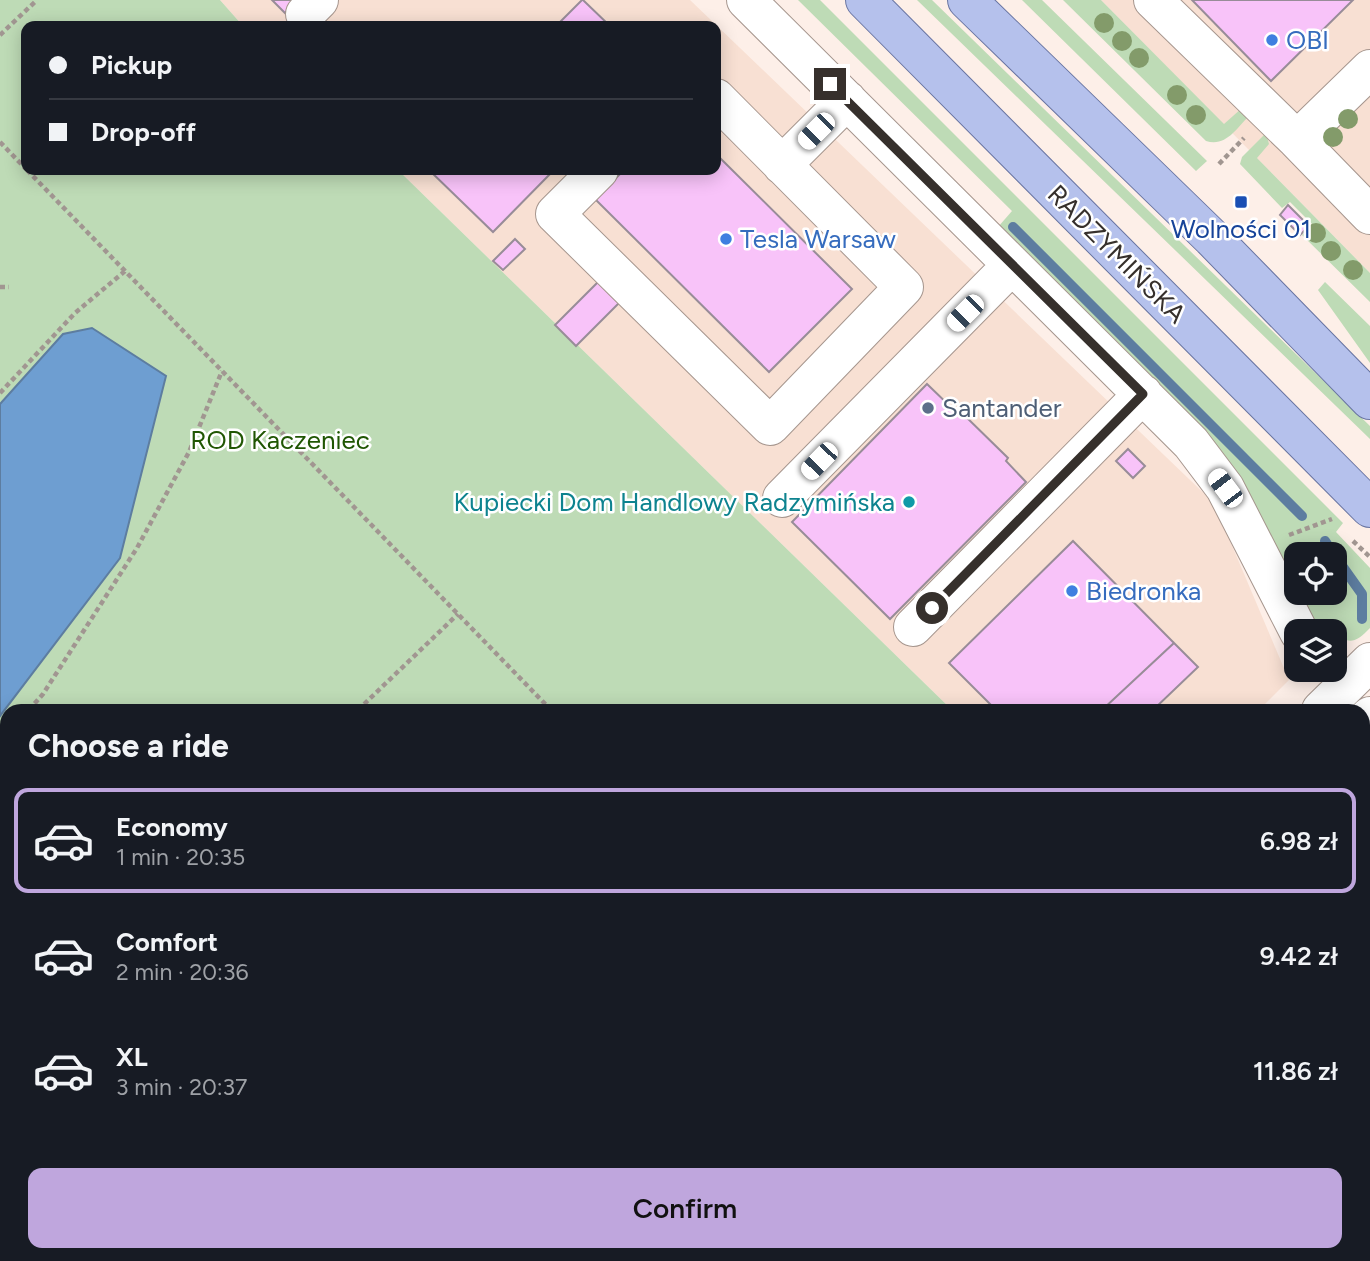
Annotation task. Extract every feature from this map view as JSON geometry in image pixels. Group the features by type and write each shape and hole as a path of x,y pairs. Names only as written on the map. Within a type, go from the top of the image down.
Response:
{"main road":[{"name":"RADZYMIŃSKA","path":"865,0 1352,522"},
{"path":"967,0 1212,238 1365,395"}],"street":[{"path":"746,0 1191,443 1225,488 1292,619"},
{"path":"1153,0 1370,215"},
{"path":"1297,140 1370,69"},
{"path":"782,165 847,100"},
{"path":"594,175 555,214 770,426 904,288 721,103"},
{"path":"782,498 1012,265"},
{"path":"913,627 1143,394"},
{"path":"1330,690 1370,662"}],"path":[{"path":"0,35 37,0"},
{"path":"0,142 21,165"},
{"path":"31,175 545,704"},
{"path":"0,393 75,313 125,271"},
{"path":"0,287 9,287"},
{"path":"34,704 138,548 189,452 222,371"},
{"path":"1255,544 1307,530 1331,518 1352,522 1370,557"},
{"path":"364,704 458,614"}],"shaded area":[{"path":"220,0 690,0 712,21 239,21"},
{"path":"1101,0 1370,0 1370,273 1249,150"},
{"path":"721,30 1214,503 1284,668 1284,682 1287,682 1265,704 946,704 403,175 721,175"}],"green space":[{"name":"ROD Kaczeniec","path":"0,0 220,0 239,21 21,21 21,175 403,175 946,704 0,704"},
{"path":"798,0 820,0 1343,523 1336,532 1345,542 1284,542 1284,574 998,227 1012,211"},
{"path":"917,0 932,0 1370,426 1370,439"},
{"path":"1022,0 1042,0 1207,161 1196,171"},
{"path":"1063,0 1101,0 1224,124 1242,108 1249,116 1225,139 1206,141"},
{"path":"1266,133 1269,144 1257,158 1370,273 1370,302 1302,235 1312,224 1290,202 1282,208 1240,164 1242,157"},
{"path":"1325,282 1370,326 1370,363 1318,290"},
{"path":"1347,544 1370,568 1370,628 1358,638 1349,641 1347,619 1313,619 1305,605 1347,605"}],"water":[{"path":"92,328 166,376 120,558 9,704 0,704 0,404 63,334"}],"building":[{"path":"272,0 298,0 285,13"},
{"path":"583,0 605,21 561,21"},
{"name":"OBI","path":"1192,0 1353,0 1271,81"},
{"path":"721,159 852,289 769,372 595,199 619,175 721,175"},
{"path":"434,175 549,175 493,232"},
{"path":"1288,205 1309,226 1300,235 1280,215"},
{"path":"515,239 525,249 503,270 493,261"},
{"path":"598,282 619,303 576,346 555,325"},
{"name":"Kupiecki Dom Handlowy Radzymińska","path":"927,384 956,412 959,410 1008,458 1006,461 1026,482 890,619 792,522"},
{"path":"1128,449 1145,466 1133,478 1116,461"},
{"name":"Biedronka","path":"1073,541 1174,643 1108,704 990,704 949,663"},
{"path":"1174,643 1198,667 1159,704 1108,704"}],"waterway":[{"path":"1013,227 1302,516"},
{"path":"1347,573 1362,594 1362,619"}],"place":[{"name":"OBI","path":"1272,40"},
{"name":"Wolności 01","path":"1241,202"},
{"name":"Tesla Warsaw","path":"726,239"},
{"name":"Santander","path":"928,408"},
{"name":"Kupiecki Dom Handlowy Radzymińska","path":"909,502"},
{"name":"Biedronka","path":"1072,591"}],"route":[{"path":"830,84 1143,394 932,608"}]}
